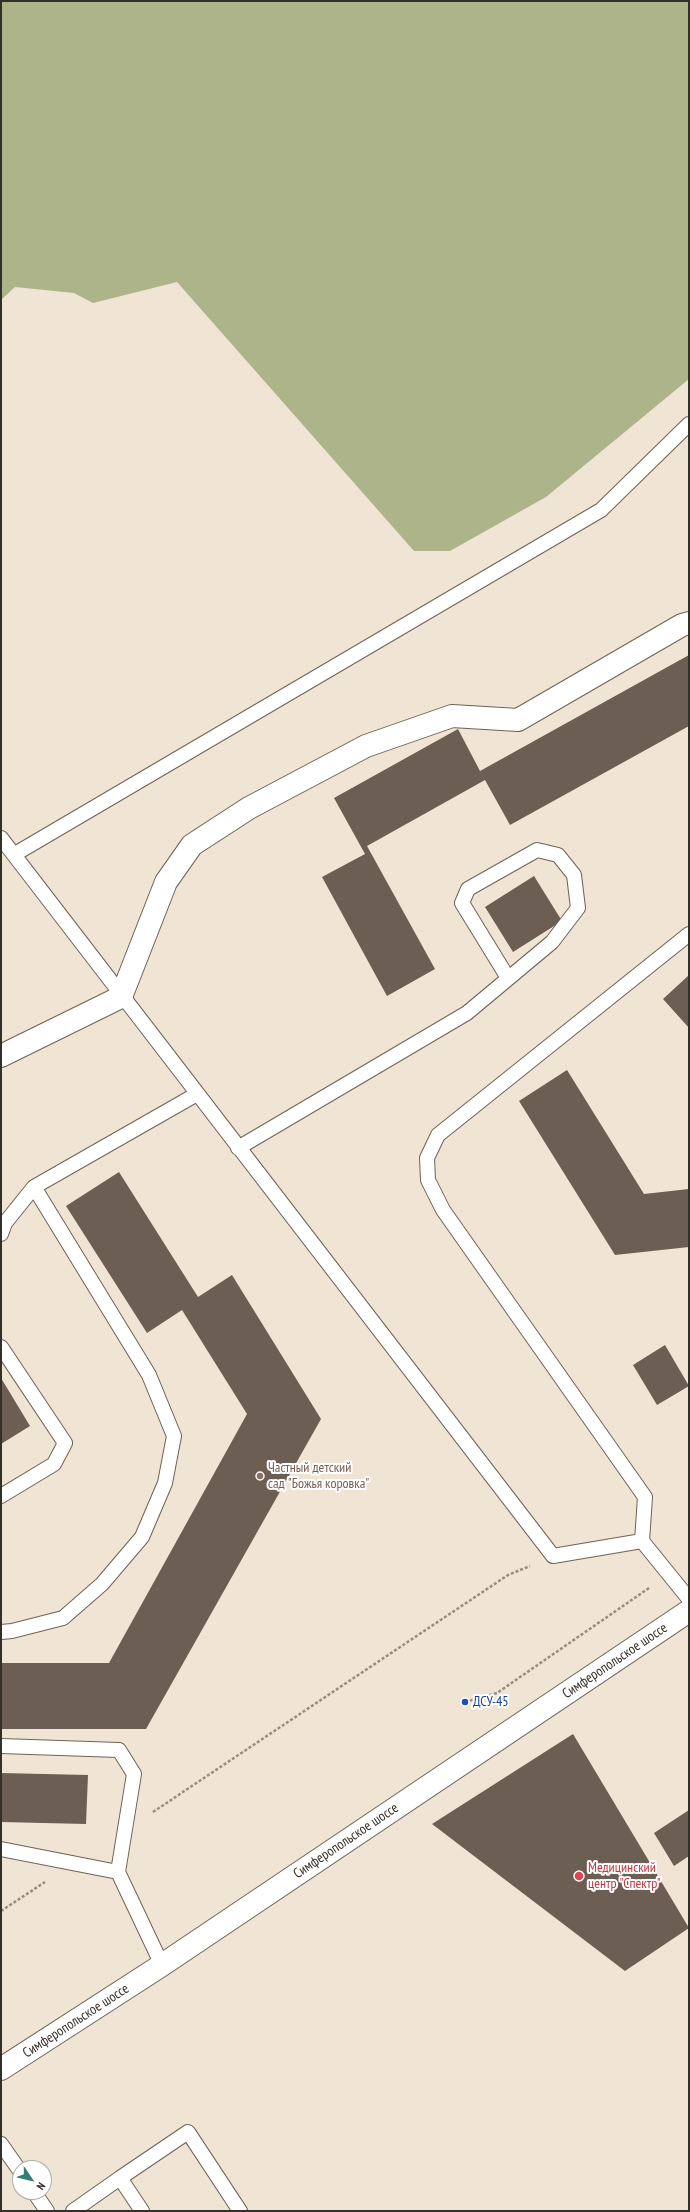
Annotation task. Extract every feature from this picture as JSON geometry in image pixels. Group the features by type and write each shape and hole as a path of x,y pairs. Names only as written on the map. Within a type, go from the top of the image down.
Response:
{"street":[{"path":"1,1056 121,997 166,882 192,845 249,808 366,746 452,716 518,720 682,625 689,624"},
{"name":"Симферопольское шоссе","path":"1,2069 162,1965 688,1610"}],"lane":[{"path":"15,854 601,510 689,424"},
{"path":"1,838 15,854 121,997 553,1556 642,1541"},
{"path":"238,1148 467,1013 552,942 578,908 574,875 558,856 537,850 468,889 462,903 508,978"},
{"path":"688,1610 669,1574 642,1541 645,1497 443,1210 428,1180 428,1158 438,1136 689,934"},
{"path":"1,1234 5,1223 34,1187 197,1094"},
{"path":"1,1632 12,1631 63,1618 102,1584 142,1536 165,1483 174,1436 149,1375 34,1187"},
{"path":"1,1347 65,1443 54,1464 1,1496"},
{"path":"1,1746 119,1750 134,1774 118,1872 162,1965"},
{"path":"1,1849 118,1872"},
{"path":"73,2211 188,2132 240,2211"},
{"path":"1,2144 12,2160"},
{"path":"120,2178 142,2211"},
{"path":"40,2200 48,2211"}],"path":[{"path":"125,1830 508,1574 553,1556"},
{"path":"465,1702 497,1693 669,1574"},
{"path":"1,1911 74,1863"}],"green space":[{"path":"1,1 689,1 689,379 546,497 450,551 414,551 177,282 93,303 74,293 15,287 1,300"}],"building":[{"path":"689,655 689,726 510,825 485,780 367,846 435,969 387,996 322,877 365,854 334,798 458,729 480,771"},
{"path":"534,876 562,921 513,952 485,907"},
{"path":"689,975 689,1028 663,999"},
{"path":"567,1070 644,1194 689,1189 689,1247 615,1255 519,1101"},
{"path":"119,1172 198,1297 232,1275 321,1419 146,1729 1,1729 1,1663 109,1663 247,1414 182,1310 147,1333 66,1206"},
{"path":"665,1345 689,1386 657,1405 633,1365"},
{"path":"1,1378 30,1426 1,1444"},
{"name":"Медицинский центр \"Спектр\"","path":"573,1734 689,1928 625,1971 432,1824"},
{"path":"1,1773 88,1775 86,1824 1,1822"},
{"path":"689,1810 689,1856 674,1866 654,1833"}],"place":[{"name":"Частный детский сад \"Божья коровка\"","path":"260,1476"},
{"name":"ДСУ-45","path":"465,1702"},
{"name":"Медицинский центр \"Спектр\"","path":"579,1876"}]}
